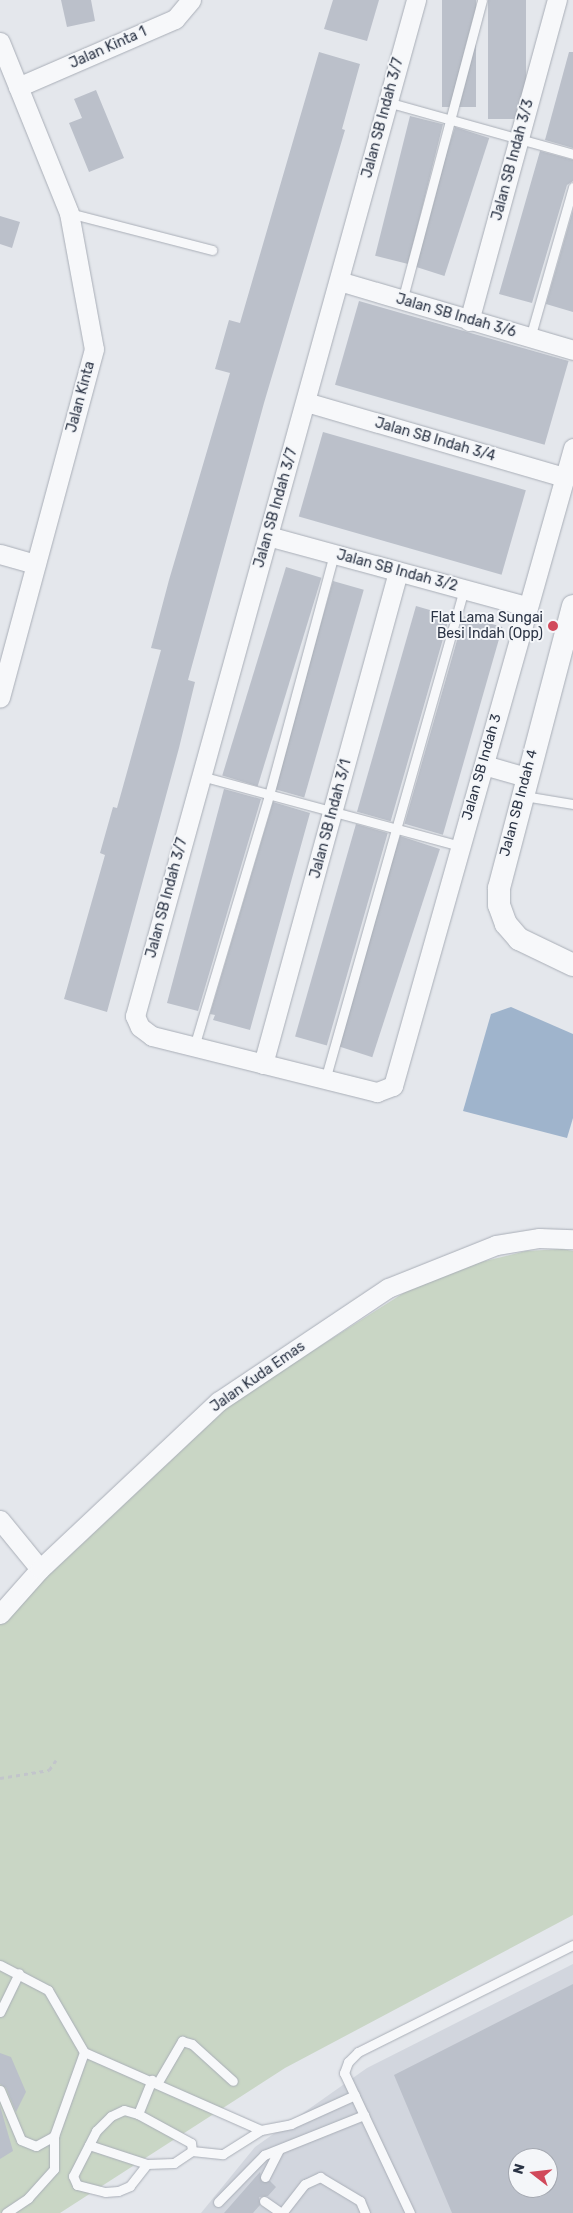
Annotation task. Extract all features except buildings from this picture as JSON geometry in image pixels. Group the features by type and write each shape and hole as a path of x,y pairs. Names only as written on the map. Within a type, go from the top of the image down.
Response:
{"street":[{"name":"Jalan Kinta 1","path":"18,87 175,18 191,0"},
{"name":"Jalan SB Indah 3/7","path":"194,1046 152,1036 140,1028 135,1016 416,0"},
{"name":"Jalan SB Indah 3/3","path":"469,321 557,0"},
{"name":"Jalan Kinta","path":"0,42 69,213 94,349 0,698"},
{"name":"Jalan SB Indah 3/6","path":"339,281 469,321 573,350"},
{"name":"Jalan SB Indah 3/4","path":"306,402 564,477"},
{"name":"Jalan SB Indah 3","path":"325,1080 377,1092 393,1086 484,765 526,606 573,448"},
{"name":"Jalan SB Indah 3/2","path":"268,536 526,606"},
{"path":"0,554 36,564"},
{"name":"Jalan SB Indah 3/1","path":"263,1064 334,812 398,572"},
{"name":"Jalan SB Indah 4","path":"573,606 503,862 499,905 506,924 519,939 573,965"},
{"path":"484,765 523,786"},
{"path":"194,1046 325,1080"},
{"name":"Jalan Kuda Emas","path":"0,1614 40,1569 219,1401 388,1288 496,1245 539,1238 573,1238"},
{"path":"0,1520 40,1569"}],"lane":[{"path":"402,301 482,0"},
{"path":"387,102 451,118 573,154"},
{"path":"530,338 573,187"},
{"path":"69,213 212,250"},
{"path":"194,1046 269,795 334,554"},
{"path":"325,1080 464,590"},
{"path":"201,776 460,846"},
{"path":"523,786 573,804"},
{"path":"410,2213 344,2073 348,2062 358,2052 573,1945"},
{"path":"0,1965 19,1973 48,1990 84,2052 155,2081 261,2130"},
{"path":"0,2012 19,1973"},
{"path":"138,2114 155,2081 182,2041 192,2044 233,2082"},
{"path":"6,2213 28,2198 54,2170 54,2136 84,2052"},
{"path":"0,2090 25,2145 36,2146 54,2136"},
{"path":"89,2145 147,2164 174,2163 192,2151 223,2154 261,2130 290,2124 355,2095"},
{"path":"147,2164 130,2186 118,2191 105,2192 76,2185 73,2176 96,2131 111,2116 124,2110 138,2114 191,2143 192,2151"},
{"path":"218,2202 264,2155 279,2150 290,2142 364,2115"},
{"path":"265,2177 279,2150"},
{"path":"264,2201 281,2213 305,2184 320,2177 360,2201 365,2213"}],"path":[{"path":"0,1778 50,1770 56,1760"}],"shaded area":[{"path":"573,1964 573,2213 201,2213 255,2147 367,2068"}],"green space":[{"path":"562,1249 573,1251 573,1915 285,2068 60,2213 0,2213 0,1621 235,1400 413,1287 481,1262 526,1251"}],"water":[{"path":"511,1007 573,1034 573,1118 567,1138 463,1111 491,1014"}],"place":[{"name":"Flat Lama Sungai Besi Indah (Opp)","path":"553,626"}]}
